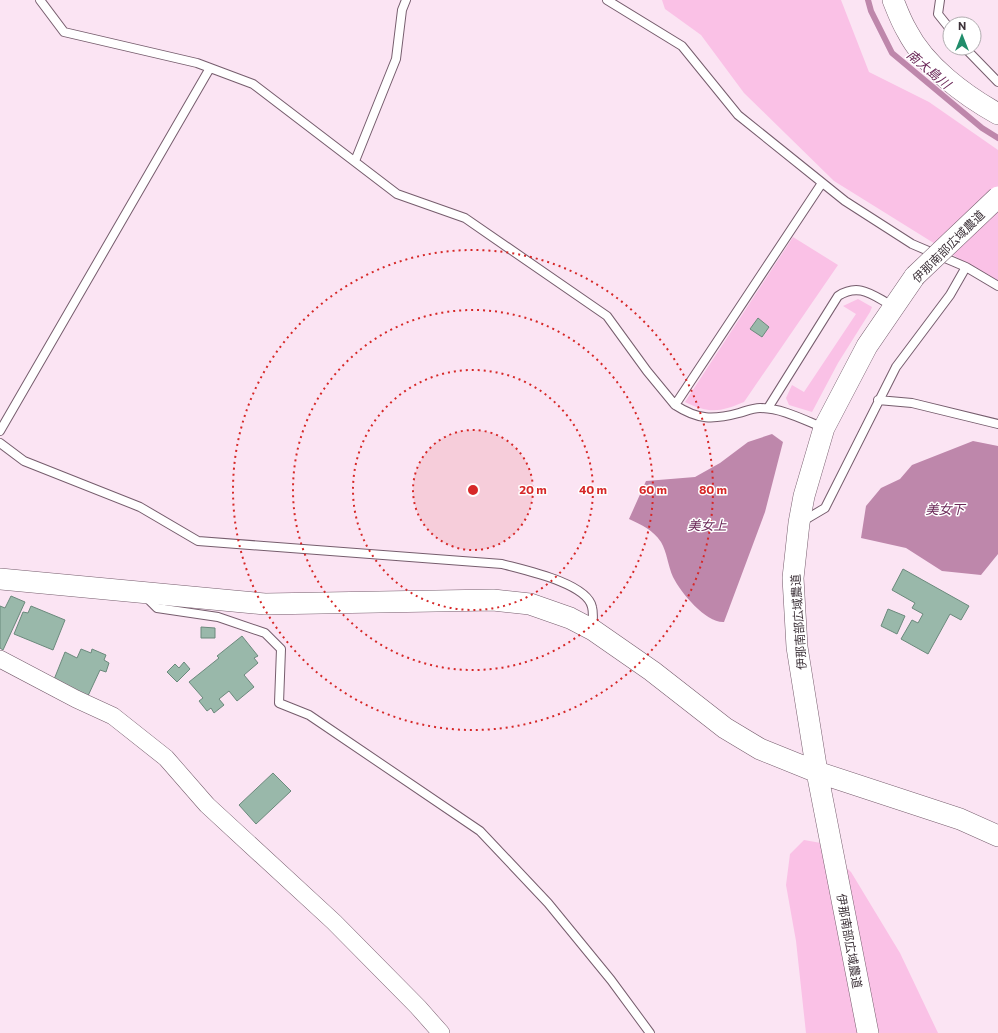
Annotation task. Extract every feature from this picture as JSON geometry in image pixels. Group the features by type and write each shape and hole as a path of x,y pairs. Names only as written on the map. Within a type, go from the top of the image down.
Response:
{"street":[{"path":"893,0 907,32 923,55 945,78 998,114"},
{"name":"伊那南部広域農道","path":"868,1033 817,772 797,639 793,578 799,523 804,496 824,428 855,367 893,307 916,276 998,197"},
{"path":"0,578 139,591 208,600 265,604 493,600 530,604 570,618 593,630 652,671 725,728 760,749 817,772 960,819 998,836"},
{"path":"0,658 76,699 113,716 166,758 207,805 248,840 334,922 418,1006 441,1033"}],"lane":[{"path":"40,0 64,32 197,63 253,84 397,194 466,218 607,316 647,371 675,405 688,413 707,418 722,418 758,408 768,408 790,414 824,428"},
{"path":"355,161 396,59 402,10 406,0"},
{"path":"607,0 682,46 738,115 846,201 912,244 966,267 998,286"},
{"path":"940,0 938,14 942,19"},
{"path":"973,56 998,82"},
{"path":"0,431 210,68"},
{"path":"675,405 822,183"},
{"path":"799,523 825,508 878,400 896,367 950,295 966,267"},
{"path":"768,408 838,296 847,290 857,288 893,307"},
{"path":"878,400 912,403 998,424"},
{"path":"0,443 24,461 140,507 198,541 502,564 532,572 570,586 585,595 592,606 593,630"},
{"path":"139,591 157,608 218,617 265,633 281,649 279,703 309,715 480,831 548,903 611,980 650,1033"}],"shaded area":[{"path":"662,0 841,0 869,72 929,102 998,150 998,283 834,181 744,93 701,35 665,9"},
{"path":"793,237 838,265 744,402 721,410 708,410 685,402"},
{"path":"858,299 872,307 870,312 838,363 812,412 789,405 786,398 792,385 804,392 856,314 843,306"},
{"path":"804,840 821,843 851,872 900,953 938,1033 806,1033 796,941 786,885 790,854"}],"water":[{"name":"美女上","path":"772,434 783,442 765,512 724,622 717,621 710,618 695,606 677,584 673,577 665,550 658,538 647,528 629,519 646,481 695,477 720,463 748,442"},
{"name":"美女下","path":"973,441 998,446 998,554 981,575 942,571 906,548 861,538 866,506 881,488 900,479 912,465"}],"building":[{"path":"758,318 769,327 762,337 750,329"},
{"path":"903,569 969,606 961,620 950,614 928,654 901,639 912,620 918,623 923,614 912,608 915,603 892,590"},
{"path":"11,596 25,602 3,650 0,648 0,606 5,608"},
{"path":"31,606 65,620 53,650 14,634 23,612 28,613"},
{"path":"888,609 905,616 897,634 881,626"},
{"path":"201,627 215,628 215,638 201,638"},
{"path":"242,636 258,656 254,658 258,663 244,675 254,687 237,701 229,691 219,699 224,705 214,713 211,708 207,711 199,701 203,698 189,682 219,658 217,656"},
{"path":"81,649 91,653 92,649 106,655 104,660 109,663 106,672 100,670 87,698 53,682 65,652 77,658"},
{"path":"184,662 190,669 177,682 167,672 175,664 179,668"},
{"path":"273,773 291,791 256,824 239,805"}],"waterway":[{"name":"南大島川","path":"868,0 871,11 892,53 982,128 998,138"}]}
